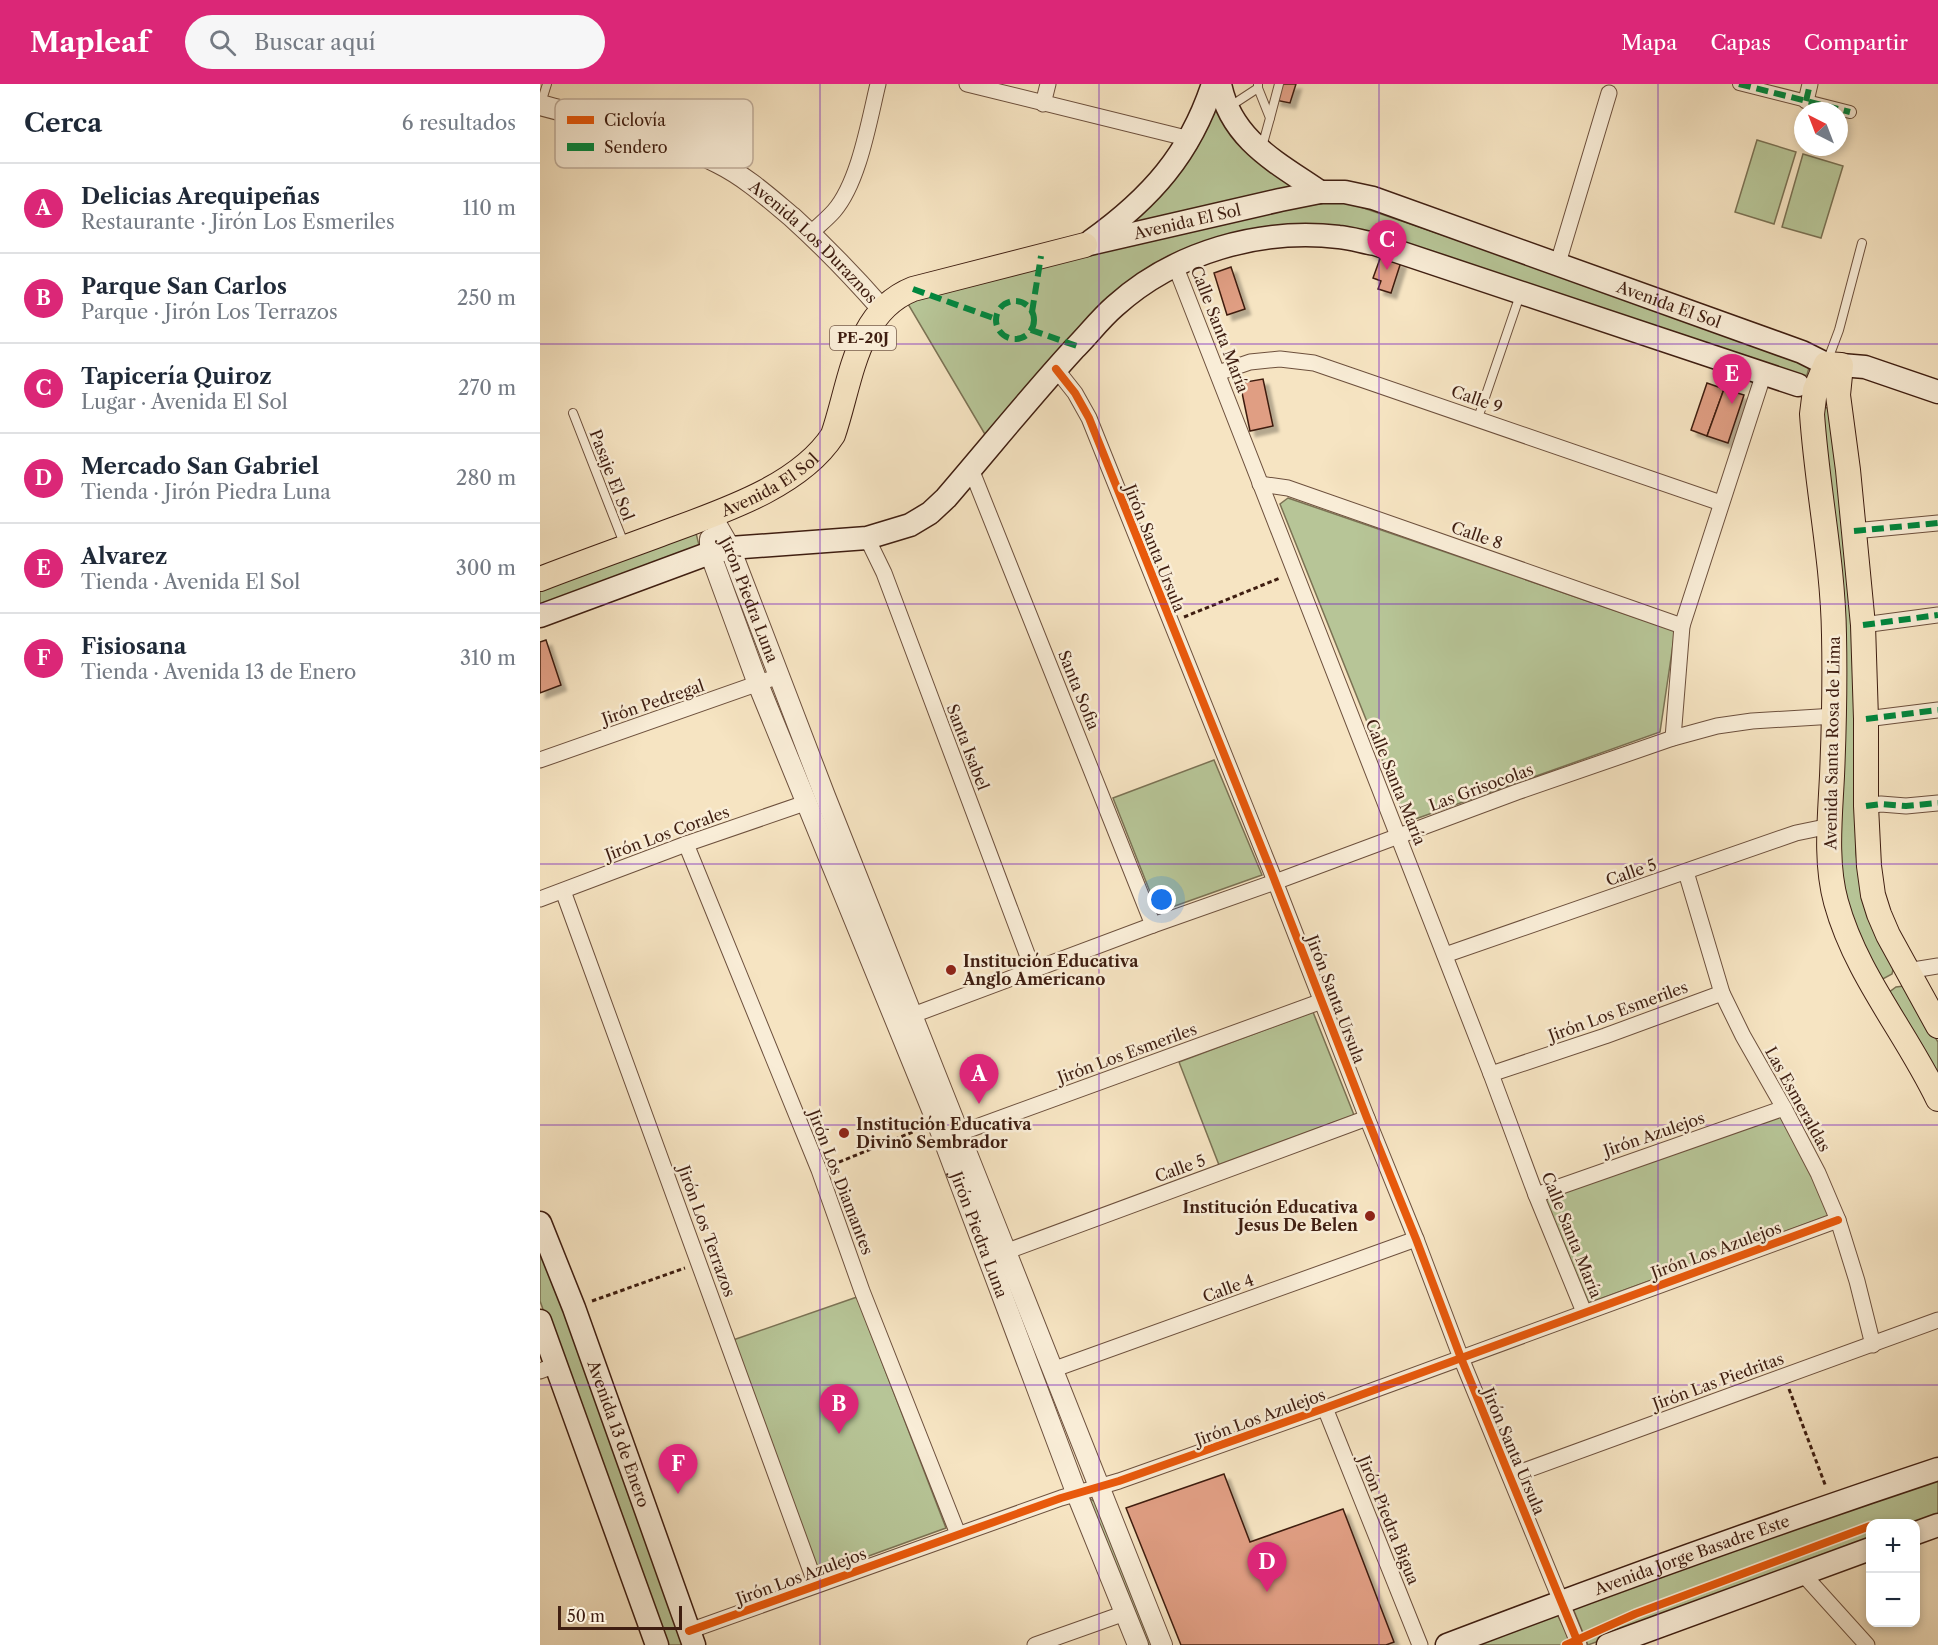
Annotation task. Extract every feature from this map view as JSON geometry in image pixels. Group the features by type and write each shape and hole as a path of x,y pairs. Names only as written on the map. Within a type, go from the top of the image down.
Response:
{"main road":[{"name":"PE-20J","path":"1085,245 1107,230 1153,189 1167,172 1190,139 1213,84"},
{"path":"1220,84 1228,108 1238,125 1260,151 1320,192"},
{"name":"Avenida El Sol","path":"540,579 711,515 786,479 808,464 823,450 833,435 865,332 882,309 899,294 1085,245 1320,192 1345,192 1373,198 1833,365 1865,367 1938,392"},
{"name":"Avenida El Sol","path":"540,616 720,551 867,538 910,525 930,513 946,498 1056,369 1114,306 1144,283 1175,265 1203,253 1241,242 1286,236 1341,237 1375,244 1817,390"},
{"name":"Avenida Santa Rosa de Lima","path":"1833,365 1817,390 1812,414 1830,566 1833,621 1835,716 1830,865 1835,901 1856,955 1938,1099"},
{"name":"Avenida Santa Rosa de Lima","path":"1817,390 1854,531 1863,625 1866,806 1873,895 1888,935 1938,1026"},
{"path":"1876,993 1907,971"},
{"name":"Avenida 13 de Enero","path":"541,1228 574,1308 692,1638"},
{"path":"540,1321 548,1368 657,1645"},
{"name":"Avenida Jorge Basadre Este","path":"1447,1645 1832,1504 1938,1469"},
{"path":"1920,1532 1938,1525"},
{"path":"1608,1645 1649,1639 1802,1573 1866,1550"}],"street":[{"path":"811,233 835,210 848,189 865,140 878,84"},
{"path":"967,84 1190,139"},
{"path":"1043,104 1048,84"},
{"path":"1739,84 1850,112"},
{"path":"1806,101 1810,84"},
{"path":"1557,263 1609,93"},
{"name":"Avenida Los Duraznos","path":"540,105 555,109"},
{"name":"Avenida Los Duraznos","path":"727,168 769,197 811,233 882,309"},
{"name":"Calle Santa María","path":"1175,265 1445,955 1536,1195 1584,1312"},
{"name":"Calle 9","path":"1218,373 1250,362 1280,359 1314,363 1721,503"},
{"name":"Jirón Santa Ursula","path":"1056,369 1075,393 1089,418 1275,882 1461,1358 1579,1645"},
{"path":"1673,738 1682,626 1764,373"},
{"name":"Santa Sofia","path":"971,469 1153,925"},
{"name":"Calle 8","path":"1260,484 1288,488 1682,626"},
{"name":"Jirón Piedra Luna","path":"711,515 758,684 947,1132 1005,1252 1162,1645"},
{"path":"1854,531 1938,522"},
{"name":"Santa Isabel","path":"867,538 884,573 1033,970"},
{"name":"Jirón Piedra Luna","path":"720,551 779,676 913,1015 947,1132 1076,1492 1138,1645"},
{"path":"1863,625 1938,615"},
{"name":"Jirón Pedregal","path":"540,760 779,676"},
{"path":"1866,719 1938,710"},
{"name":"Las Grisocolas","path":"913,1015 1153,925 1673,738 1717,726 1752,721 1835,716"},
{"name":"Jirón Los Corales","path":"540,899 686,844 808,802"},
{"path":"1866,806 1938,803"},
{"name":"Calle 5","path":"1445,955 1796,833 1830,826"},
{"name":"Jirón Los Diamantes","path":"686,844 819,1170 862,1291 958,1534"},
{"name":"Las Esmeraldas","path":"1686,872 1722,993 1818,1173 1838,1220 1857,1281 1873,1345"},
{"name":"Jirón Los Terrazos","path":"563,891 816,1585"},
{"path":"1907,971 1938,966"},
{"name":"Jirón Los Esmeriles","path":"1491,1074 1605,1036 1722,993"},
{"name":"Jirón Los Esmeriles","path":"947,1132 1322,1001"},
{"name":"Jirón Azulejos","path":"1536,1195 1784,1108"},
{"name":"Calle 5","path":"1005,1252 1367,1118"},
{"name":"Jirón Los Azulejos","path":"692,1638 816,1585 1076,1492 1099,1487 1324,1408 1838,1220"},
{"name":"Calle 4","path":"1052,1370 1416,1239"},
{"name":"Jirón Las Piedritas","path":"1510,1476 1938,1320"},
{"name":"Jirón Piedra Bigua","path":"1324,1408 1420,1645"},
{"path":"1802,1573 1868,1645"},
{"path":"1035,1645 1125,1613"}],"lane":[{"path":"540,105 547,84"},
{"path":"1260,151 1279,84"},
{"path":"1228,108 1258,86 1270,118"},
{"path":"1833,365 1839,330 1862,243"},
{"path":"1478,418 1521,292"},
{"name":"Pasaje El Sol","path":"573,413 625,547"}],"path":[{"path":"1171,623 1294,572"},
{"path":"819,1170 947,1132"},
{"path":"574,1308 699,1263"},
{"path":"1784,1377 1832,1504"}],"green space":[{"path":"1215,100 1295,184 1292,189 1126,229"},
{"path":"1757,140 1794,151 1795,156 1774,224 1735,212"},
{"path":"1802,156 1843,166 1821,238 1782,227"},
{"path":"1343,201 1803,358 1810,364 1807,375 1796,377 1372,235 1190,249 986,436 908,304 913,294 1312,202"},
{"path":"1822,407 1828,408 1831,414 1855,643 1856,853 1860,881 1894,966 1892,974 1881,980 1877,978 1840,886"},
{"path":"1288,498 1675,631 1660,732 1407,822 1280,504"},
{"path":"696,533 699,545 695,551 540,608 540,583"},
{"path":"1214,760 1262,875 1158,912 1113,798"},
{"path":"1904,986 1938,1042 1938,1084 1888,993 1896,987"},
{"path":"1313,1012 1354,1115 1219,1165 1179,1062"},
{"path":"1784,1114 1833,1214 1586,1304 1545,1199"},
{"path":"540,1247 685,1645 664,1645 540,1301"},
{"path":"857,1297 946,1528 819,1574 733,1340"},
{"path":"1938,1472 1938,1517 1920,1523 1920,1519 1866,1519 1866,1543 1588,1645 1572,1606"},
{"path":"1089,1498 1101,1511 1153,1645 1144,1645"},
{"path":"1555,1610 1570,1645 1460,1645"}],"building":[{"path":"1280,84 1296,84 1290,103 1275,100"},
{"path":"1381,256 1401,262 1391,293 1378,289 1381,281 1373,278"},
{"path":"1231,267 1245,309 1227,315 1214,273"},
{"path":"1263,379 1273,426 1250,431 1240,383"},
{"path":"1707,383 1724,389 1707,436 1691,430"},
{"path":"1724,389 1744,395 1728,443 1707,436"},
{"path":"546,640 561,685 540,693 540,642"},
{"path":"1224,1474 1250,1542 1343,1509 1394,1642 1386,1645 1181,1645 1126,1508"}],"marked path":[{"path":"1739,84 1850,112"},
{"path":"1806,101 1810,84"},
{"path":"1032,312 1041,256"},
{"path":"913,289 996,319"},
{"path":"1015,301 1028,307 1034,320 1028,333 1015,339 1002,333 996,320 1002,307 1015,301"},
{"path":"1031,330 1077,346"},
{"path":"1854,531 1938,523"},
{"path":"1863,625 1938,615"},
{"path":"1866,719 1938,710"},
{"path":"1866,806 1938,803"}],"cycle path":[{"path":"1056,369 1075,393 1089,418 1271,871 1461,1358 1579,1645"},
{"path":"689,1631 1061,1498 1119,1481 1325,1408 1838,1220"},
{"path":"1566,1645 1635,1614 1866,1527"}],"place":[{"name":"Tapicería Quiroz","path":"1387,270"},
{"name":"Alvarez","path":"1732,404"},
{"name":"Institución Educativa Anglo Americano","path":"951,970"},
{"name":"Delicias Arequipeñas","path":"979,1104"},
{"name":"Institución Educativa Divino Sembrador","path":"844,1133"},
{"name":"Institución Educativa Jesus De Belen","path":"1370,1216"},
{"name":"Parque San Carlos","path":"839,1434"},
{"name":"Fisiosana","path":"678,1494"},
{"name":"Mercado San Gabriel","path":"1267,1592"}]}
